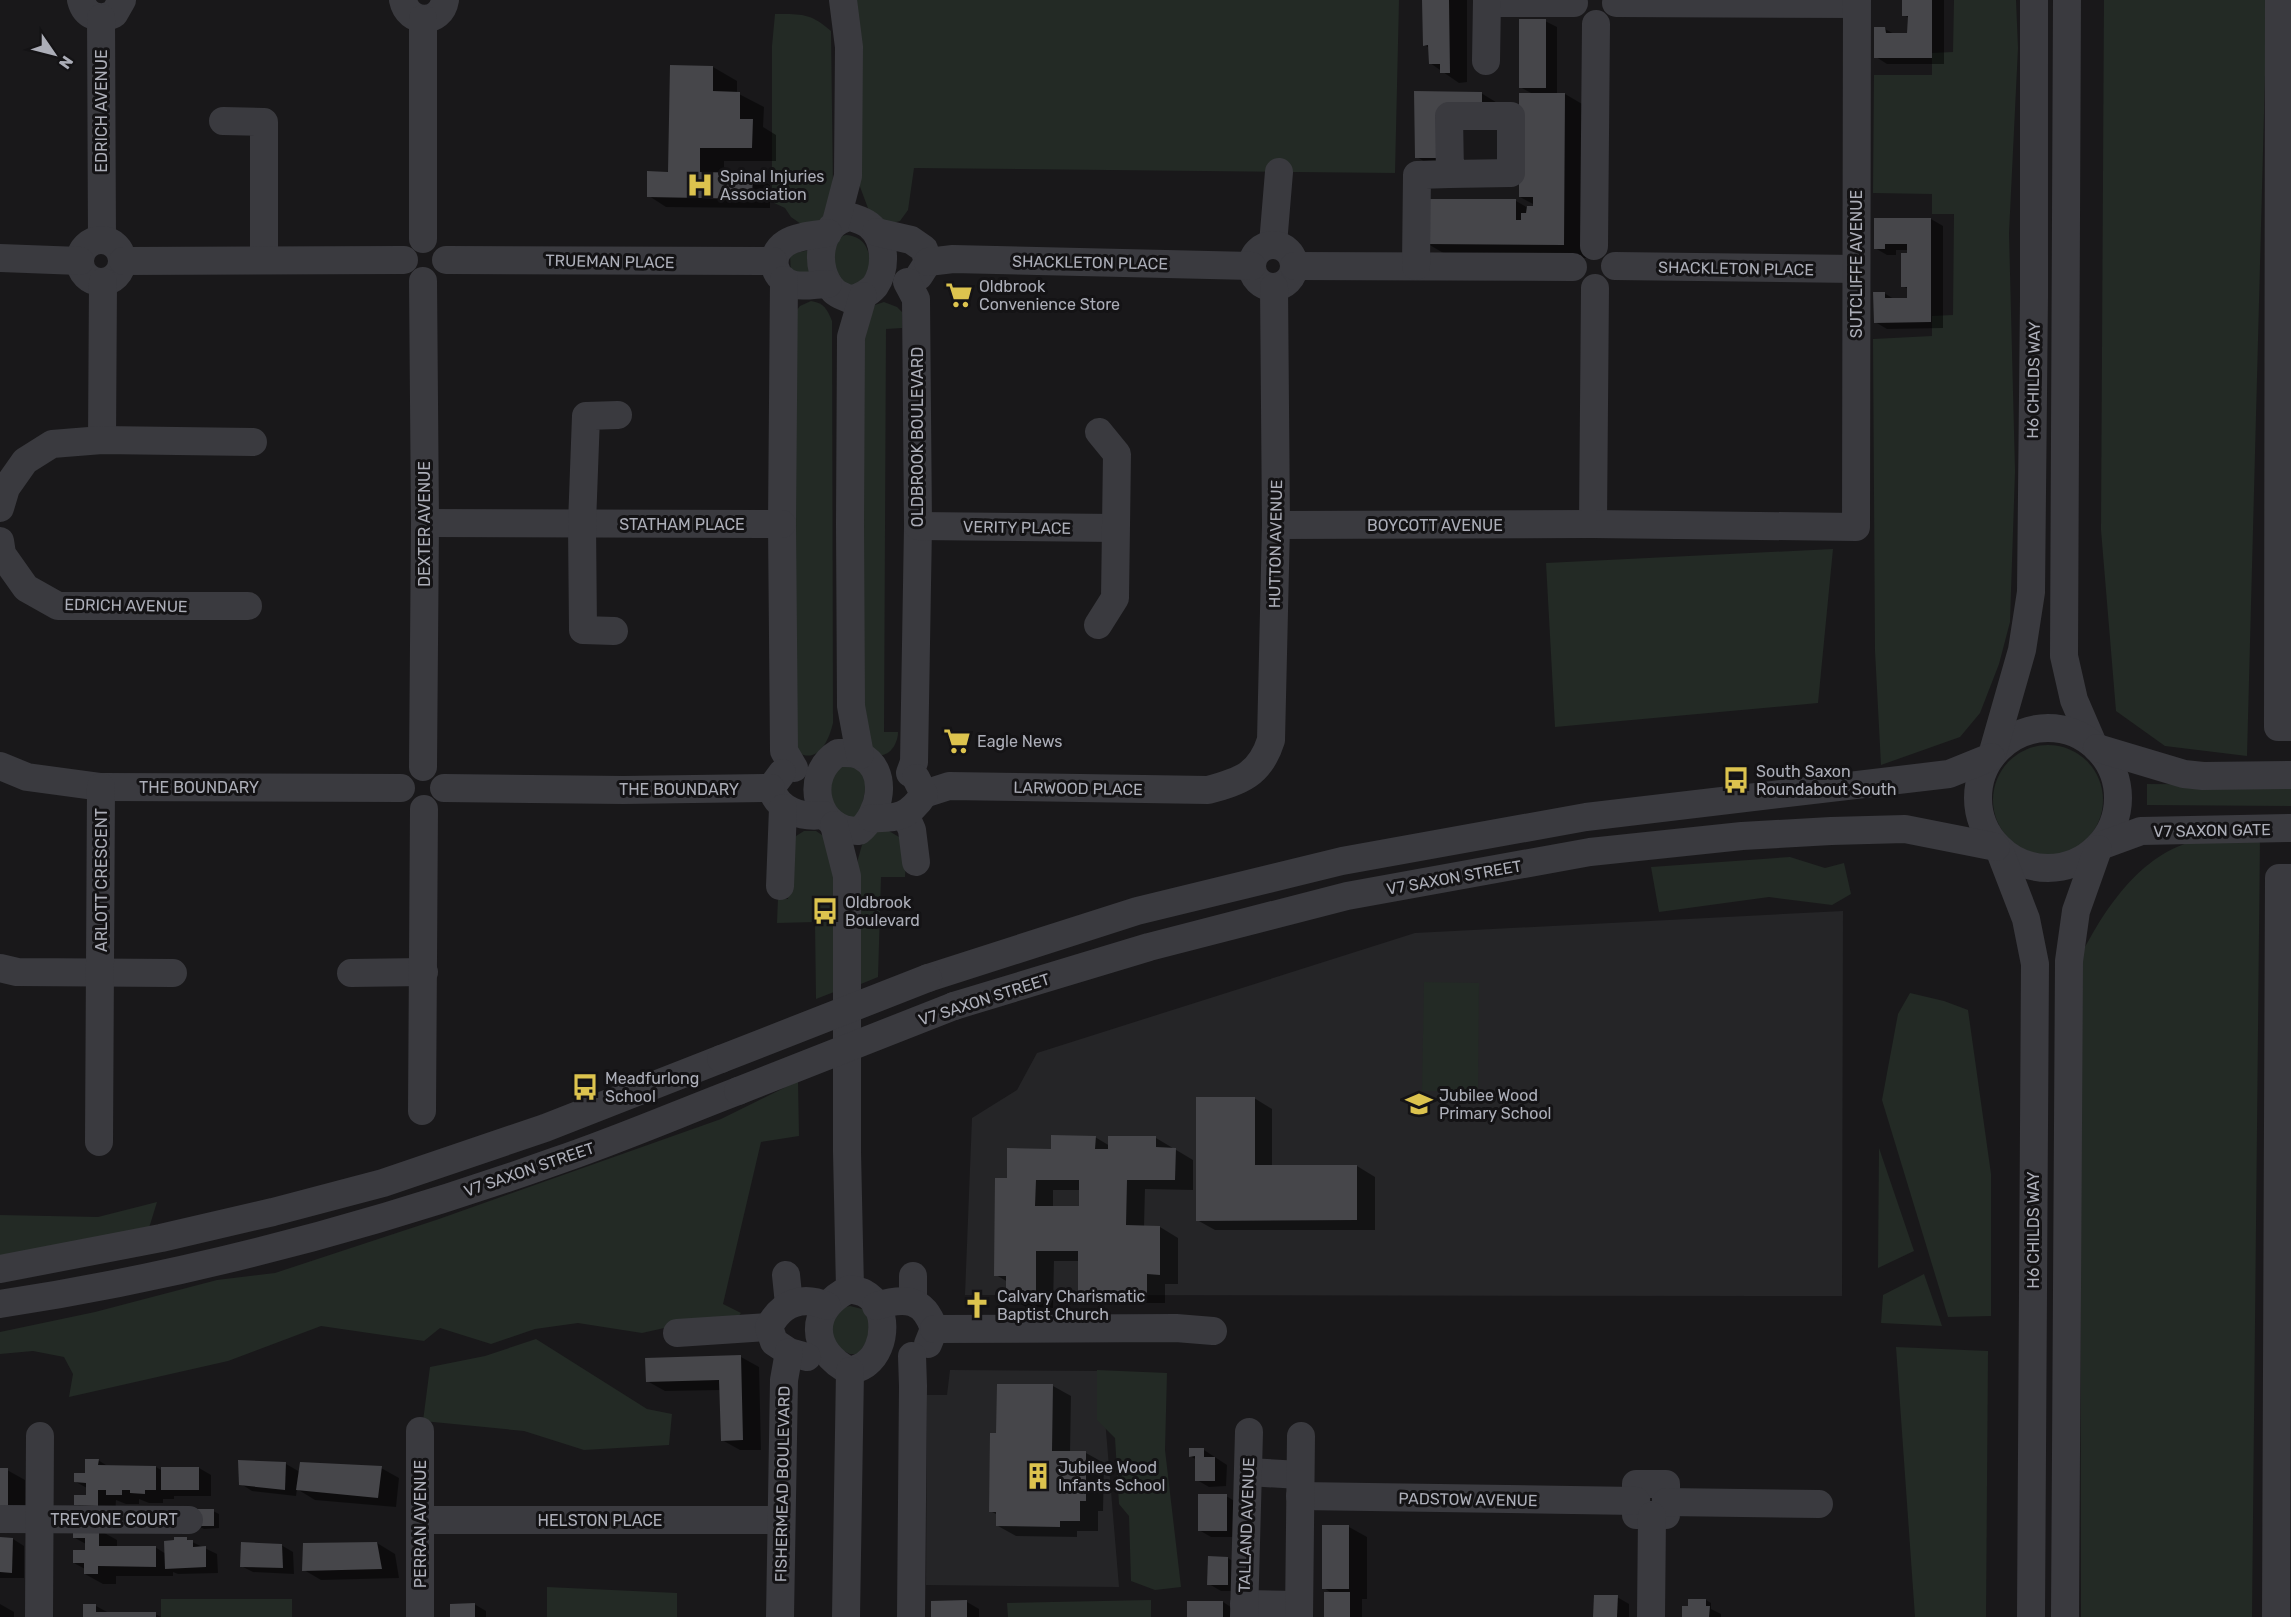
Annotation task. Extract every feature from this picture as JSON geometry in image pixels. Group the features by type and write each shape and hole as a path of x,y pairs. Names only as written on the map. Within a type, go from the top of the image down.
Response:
{"street":[{"path":"423,239 413,10 436,16 441,11 445,0"},
{"path":"843,0 849,47 849,176 832,227 821,249 821,266 851,289"},
{"name":"H6 CHILDS WAY","path":"1992,756 2022,650 2031,592 2034,0"},
{"name":"H6 CHILDS WAY","path":"2067,0 2064,656 2074,700 2095,746"},
{"path":"2279,0 2285,137 2285,727"},
{"path":"1486,61 1487,1 1574,1 1580,18 1596,24 1610,17 1616,1 1857,2"},
{"name":"SUTCLIFFE AVENUE","path":"1856,527 1857,2"},
{"name":"EDRICH AVENUE","path":"101,6 102,239"},
{"path":"1594,246 1596,24"},
{"path":"223,121 264,122 264,259"},
{"path":"1273,244 1279,172"},
{"path":"1416,266 1417,175 1450,174"},
{"path":"849,176 871,227 881,244 883,260 881,272 851,289"},
{"path":"794,768 784,750 777,251 787,242 832,227 852,217 871,227 911,240 924,249 928,262 917,278 907,282"},
{"path":"102,239 118,247 123,261 117,275 103,282 95,281 87,276 80,261 81,253 86,246 102,239"},
{"path":"423,239 437,242 445,253 446,260 445,267 436,278 423,281 410,275 404,260 407,248 417,240 423,239"},
{"path":"1273,244 1289,252 1294,266 1289,280 1274,287 1258,281 1252,266 1253,258 1258,251 1264,246 1273,244"},
{"path":"1589,246 1594,246 1609,252 1615,266 1609,281 1595,288 1584,286 1573,272 1573,261 1579,252 1589,246"},
{"path":"0,258 80,261"},
{"name":"SHACKLETON PLACE","path":"928,262 952,259 1252,266"},
{"path":"123,261 404,260"},
{"name":"TRUEMAN PLACE","path":"446,260 778,271 795,285 851,289 898,285 907,282"},
{"path":"1294,266 1573,267"},
{"name":"SHACKLETON PLACE","path":"1615,266 1856,269"},
{"name":"DEXTER AVENUE","path":"423,281 425,523 423,766"},
{"path":"102,440 103,282"},
{"name":"OLDBROOK BOULEVARD","path":"907,282 916,299 918,526 913,793"},
{"name":"HUTTON AVENUE","path":"1233,783 1255,770 1266,758 1271,740 1276,525 1274,287"},
{"path":"1593,524 1595,288"},
{"path":"848,760 851,706 851,289"},
{"path":"614,631 583,630 582,524 586,416 618,415"},
{"path":"1098,625 1115,598 1117,454 1099,432"},
{"path":"0,508 6,488 25,461 52,444 102,440 253,441"},
{"name":"STATHAM PLACE","path":"425,523 782,524"},
{"name":"BOYCOTT AVENUE","path":"1276,525 1593,524 1856,527"},
{"name":"VERITY PLACE","path":"918,526 1115,528"},
{"name":"EDRICH AVENUE","path":"0,541 2,554 26,588 58,606 248,606"},
{"path":"2095,746 2113,770 2119,796 2114,823 2099,847 2075,864 2048,869 2022,864 1998,848 1983,826 1978,802 1981,778 1992,756 2009,740 2030,730 2052,728 2074,733 2095,746 2184,774 2203,776 2291,775"},
{"name":"V7 SAXON STREET","path":"0,1269 161,1238 383,1183 545,1128 927,978 1137,911 1342,861 1586,817 1949,774 1992,756"},
{"path":"847,822 819,800 817,781 848,760"},
{"path":"847,822 879,798 879,784 848,760"},
{"path":"780,886 777,798 781,774 811,764 848,760 888,765 913,793 912,830 916,862"},
{"name":"THE BOUNDARY","path":"0,766 27,777 101,787 401,788"},
{"path":"423,766 440,775 444,788 440,800 430,808 424,809 417,808 406,801 401,788 404,777 423,766"},
{"name":"LARWOOD PLACE","path":"847,822 888,818 913,793 949,786 1208,790 1233,783"},
{"name":"ARLOTT CRESCENT","path":"99,1142 101,787"},
{"name":"THE BOUNDARY","path":"444,788 623,790 777,798 810,817 847,822"},
{"path":"422,1111 424,809"},
{"path":"847,822 850,1289"},
{"name":"V7 SAXON GATE","path":"2099,847 2141,831 2291,828"},
{"name":"V7 SAXON STREET","path":"0,1304 168,1273 284,1246 402,1212 557,1161 954,1006 1149,947 1347,896 1590,852 1742,836 1905,829 1998,848"},
{"name":"H6 CHILDS WAY","path":"2066,1617 2069,961 2076,911 2099,847"},
{"name":"H6 CHILDS WAY","path":"1998,848 2026,919 2035,964 2031,1617"},
{"path":"2276,1617 2284,1469 2285,878"},
{"name":"ARLOTT CRESCENT","path":"0,968 17,972 173,973"},
{"path":"351,973 424,972"},
{"path":"786,1275 789,1304"},
{"path":"850,1289 866,1293 876,1306 882,1320 883,1337 876,1355 866,1365 850,1371 836,1364 826,1353 820,1340 820,1321 827,1306 834,1296 850,1289"},
{"path":"876,1306 913,1289 929,1312 934,1329 927,1346 912,1356 889,1358 876,1355"},
{"path":"826,1353 815,1359 789,1352 774,1342 769,1327 775,1314 789,1304 814,1300 827,1306"},
{"path":"677,1333 769,1327"},
{"path":"934,1329 1176,1328 1213,1331"},
{"name":"FISHERMEAD BOULEVARD","path":"780,1617 784,1380 789,1352"},
{"path":"912,1356 914,1386 912,1617"},
{"path":"846,1617 850,1371"},
{"name":"PERRAN AVENUE","path":"420,1431 420,1617"},
{"name":"TALLAND AVENUE","path":"1244,1611 1249,1432"},
{"path":"39,1617 40,1436"},
{"path":"1244,1611 1299,1611 1301,1436"},
{"name":"PADSTOW AVENUE","path":"1248,1472 1300,1485 1651,1506 1819,1504"},
{"path":"1651,1506 1651,1617"},
{"name":"TREVONE COURT","path":"0,1520 189,1520"},
{"name":"HELSTON PLACE","path":"420,1520 781,1520"}],"shaded area":[{"path":"857,0 1399,0 1395,173 914,168 908,210 900,221 885,225 872,219 856,176"},
{"path":"1954,0 2016,0 2018,48 2009,233 2015,471 2010,622 1999,664 1980,713 1960,737 1881,765 1875,651 1873,339 1932,336 1932,316 1953,315 1954,214 1932,214 1932,194 1873,193 1874,75 1932,75 1932,53 1953,52"},
{"path":"2104,0 2267,0 2247,756 2165,746 2116,711 2101,530"},
{"path":"775,14 805,16 831,31 833,190 827,214 816,223 801,224 791,217 785,208 772,202 772,46"},
{"path":"846,235 861,240 865,245 870,258 872,281 838,293 830,249 839,237"},
{"path":"810,250 810,282 791,277 790,254"},
{"path":"811,301 824,307 832,321 833,723 829,737 821,749 817,753 804,755 797,752 790,319 800,306"},
{"path":"884,302 897,307 902,312 902,328 886,329 884,732 898,732 897,741 892,749 881,755 874,754 863,747 861,337 875,305"},
{"path":"1833,549 1818,703 1555,727 1546,563"},
{"path":"2048,745 2069,749 2087,761 2099,779 2103,800 2099,821 2087,839 2069,851 2048,855 2027,851 2009,839 1997,821 1993,800 1997,779 2009,761 2027,749"},
{"path":"855,762 867,782 860,814 846,821 825,791 830,772"},
{"path":"2147,784 2291,785 2291,806 2147,805"},
{"path":"804,831 816,831 825,837 834,859 834,992 816,999 815,922 777,923 778,898 788,899 790,845 793,838"},
{"path":"875,831 889,831 899,837 906,861 905,877 881,877 878,977 856,986 858,859 862,845"},
{"path":"2260,836 2252,1617 2081,1617 2080,957 2102,918 2129,882 2163,854 2205,839"},
{"path":"1790,857 1825,868 1844,863 1851,894 1832,905 1769,897 1659,912 1651,867"},
{"name":"Jubilee Wood Primary School","path":"1843,911 1842,1296 965,1295 972,1118 1017,1090 1037,1053 1415,933"},
{"path":"1424,982 1479,983 1478,1091 1422,1091"},
{"path":"1910,993 1944,1001 1968,1010 1991,1174 1991,1316 1948,1317 1882,1100 1898,1014"},
{"path":"798,1081 799,1136 761,1142 723,1304 741,1313 732,1324 682,1324 642,1333 578,1323 535,1329 491,1344 440,1328 424,1341 321,1326 228,1361 69,1397 73,1374 64,1357 33,1351 0,1354 0,1332 95,1312 217,1280 275,1273 439,1219 721,1119"},
{"path":"1879,1148 1914,1251 1878,1268"},
{"path":"157,1202 145,1241 0,1268 0,1215 98,1217"},
{"path":"1924,1274 1942,1326 1881,1323 1883,1295"},
{"path":"850,1306 866,1310 876,1328 858,1354 850,1354 834,1346 829,1323 842,1308"},
{"path":"536,1339 647,1409 672,1414 669,1445 584,1450 524,1431 423,1421 430,1367 485,1356"},
{"path":"1896,1347 1988,1351 1986,1617 1915,1617"},
{"path":"950,1370 1101,1371 1119,1587 926,1585 927,1395 947,1395"},
{"path":"1097,1370 1167,1373 1165,1450 1181,1587 1155,1590 1131,1581 1129,1516 1119,1504 1115,1438 1097,1420"},
{"path":"547,1587 677,1593 677,1617 547,1617"},
{"path":"161,1599 292,1599 292,1617 161,1617"},
{"path":"1151,1600 1151,1617 1008,1617 1007,1603"}],"building":[{"path":"1422,0 1449,0 1450,73 1440,73 1440,64 1429,64 1428,45 1423,46"},
{"path":"1902,0 1932,0 1932,58 1874,58 1874,27 1885,27 1886,33 1907,33 1908,16 1902,16"},
{"path":"1519,19 1546,19 1546,88 1519,88"},
{"path":"670,65 713,66 713,91 740,92 740,119 753,119 752,148 700,148 700,172 753,173 752,199 647,197 647,171 668,172"},
{"path":"1414,91 1482,92 1482,114 1444,122 1437,158 1415,158"},
{"path":"1519,93 1565,93 1564,245 1426,244 1426,199 1516,199 1516,220 1521,220 1521,213 1526,213 1527,206 1533,206 1533,197 1519,197"},
{"path":"1874,218 1931,218 1931,322 1874,323 1873,292 1885,292 1885,298 1907,298 1907,287 1901,287 1901,253 1907,253 1907,244 1885,244 1885,249 1874,249"},
{"path":"1196,1097 1255,1097 1255,1165 1357,1165 1357,1220 1196,1221"},
{"path":"1051,1135 1096,1136 1095,1149 1108,1149 1108,1136 1156,1136 1156,1147 1176,1148 1175,1180 1127,1180 1126,1225 1160,1226 1160,1275 1147,1274 1147,1294 1078,1293 1078,1251 1036,1251 1036,1298 1006,1298 1006,1276 994,1276 995,1178 1007,1178 1007,1148 1051,1149","holes":["1036,1180 1079,1180 1079,1206 1035,1206"]},
{"path":"741,1355 743,1440 721,1441 719,1380 646,1382 645,1358"},
{"name":"Jubilee Wood Infants School","path":"997,1384 1053,1384 1052,1451 1086,1451 1086,1501 1080,1501 1080,1521 1060,1521 1060,1527 996,1526 996,1512 989,1512 990,1433 996,1433"},
{"path":"1189,1448 1204,1448 1204,1457 1215,1457 1215,1481 1195,1481 1195,1456 1189,1457"},
{"path":"85,1459 99,1459 98,1465 156,1466 156,1490 145,1490 145,1494 122,1490 122,1495 106,1495 106,1490 98,1490 98,1506 74,1505 74,1495 86,1495 86,1483 74,1482 74,1473 85,1473"},
{"path":"238,1460 286,1462 285,1490 239,1485"},
{"path":"300,1462 382,1466 378,1498 296,1490"},
{"path":"161,1467 199,1467 199,1490 161,1490"},
{"path":"0,1468 8,1468 8,1507 0,1507"},
{"path":"1198,1494 1227,1494 1227,1531 1198,1531"},
{"path":"196,1509 214,1509 214,1526 197,1526"},
{"path":"1322,1525 1349,1525 1349,1589 1322,1589"},
{"path":"73,1528 99,1528 99,1546 156,1546 156,1567 98,1566 98,1574 84,1574 84,1563 73,1563 73,1550 85,1550 85,1538 73,1538"},
{"path":"0,1537 13,1538 12,1573 0,1572"},
{"path":"174,1537 187,1537 187,1540 193,1540 193,1547 206,1546 206,1567 165,1569 164,1541 174,1540"},
{"path":"241,1542 282,1544 283,1568 240,1567"},
{"path":"377,1542 382,1569 302,1571 303,1543"},
{"path":"1208,1556 1228,1557 1228,1585 1207,1585"},
{"path":"1324,1592 1350,1592 1350,1617 1324,1617"},
{"path":"1594,1595 1618,1595 1617,1617 1593,1617"},
{"path":"1688,1599 1706,1599 1706,1606 1710,1606 1709,1617 1682,1617 1682,1606 1688,1606"},
{"path":"967,1600 967,1617 931,1617 931,1601"},
{"path":"1187,1601 1223,1601 1223,1617 1187,1617"},
{"path":"475,1603 475,1617 450,1617 450,1604"},
{"path":"83,1604 96,1604 96,1612 156,1612 156,1617 83,1617"}],"place":[{"name":"Spinal Injuries Association","path":"700,185"},
{"name":"Oldbrook Convenience Store","path":"959,295"},
{"name":"Eagle News","path":"957,741"},
{"name":"South Saxon Roundabout South","path":"1736,780"},
{"name":"Oldbrook Boulevard","path":"825,911"},
{"name":"Meadfurlong School","path":"585,1087"},
{"name":"Jubilee Wood Primary School","path":"1419,1104"},
{"name":"Calvary Charismatic Baptist Church","path":"977,1305"},
{"name":"Jubilee Wood Infants School","path":"1038,1476"}]}
